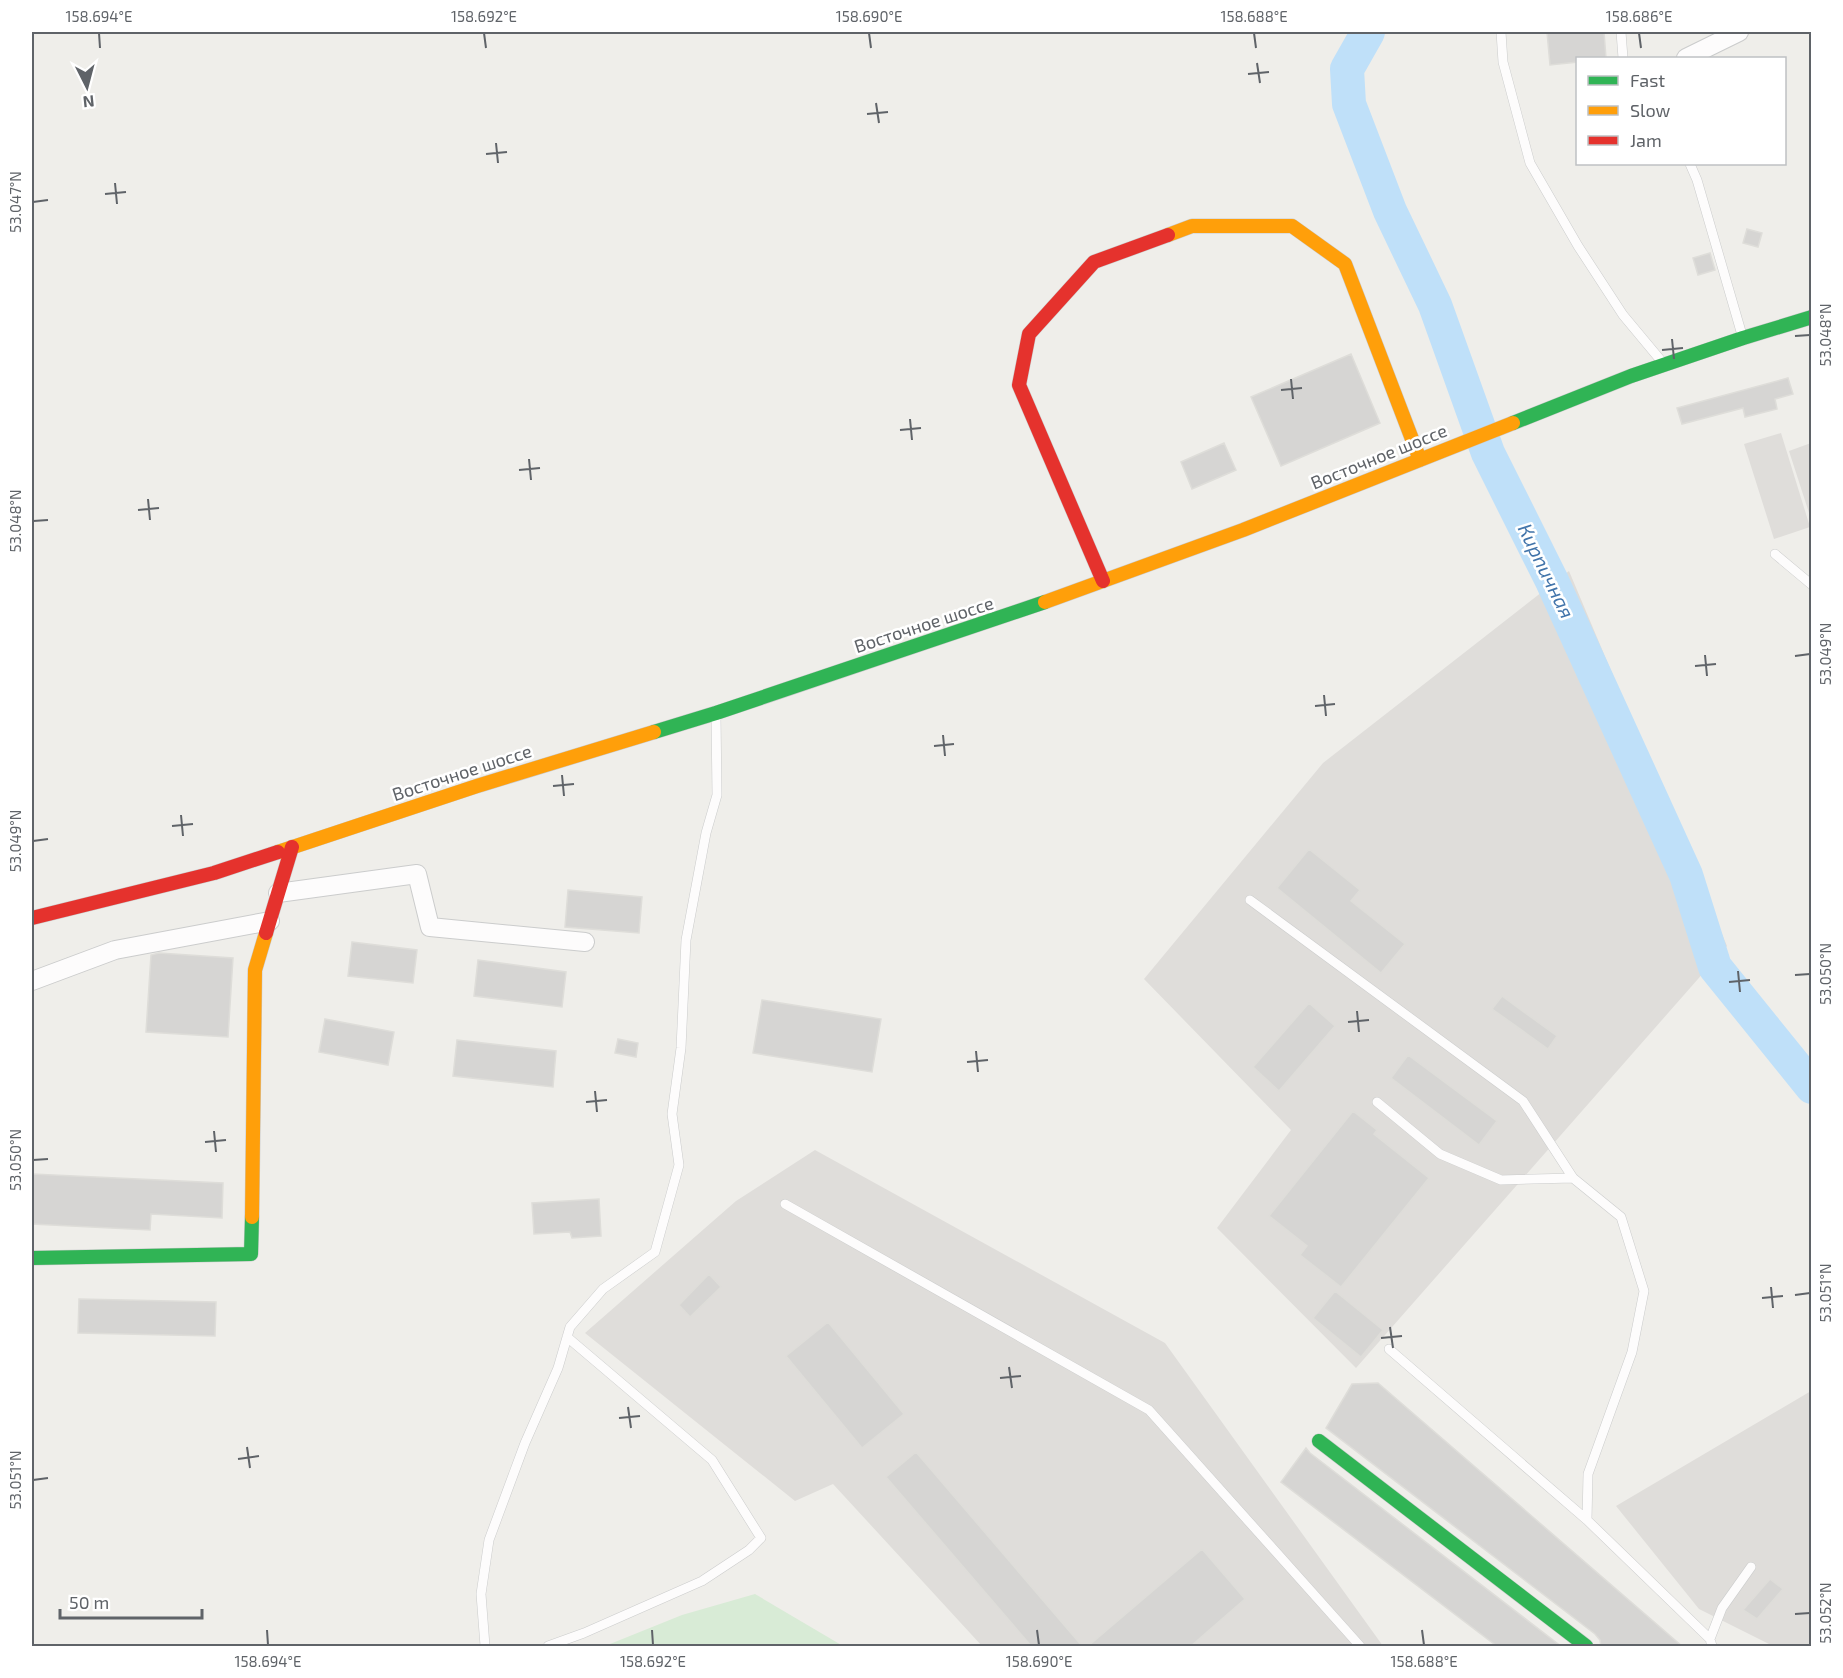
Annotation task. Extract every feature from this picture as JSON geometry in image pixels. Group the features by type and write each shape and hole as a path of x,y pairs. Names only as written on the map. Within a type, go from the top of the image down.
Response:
{"street":[{"path":"1688,57 1739,32"},
{"path":"1103,581 1019,385 1029,334 1094,262 1192,226 1292,226 1345,264 1420,460"},
{"name":"Восточное шоссе","path":"32,918 214,873 477,786 716,713 1003,618 1243,530 1630,376 1812,317"},
{"path":"32,1258 250,1254 255,970 292,847"},
{"path":"278,893 417,874 430,927 585,942"},
{"path":"32,981 115,950 270,921"},
{"path":"1319,1441 1586,1647"}],"lane":[{"path":"1501,32 1503,62 1530,163 1578,246 1623,315 1665,365"},
{"path":"1622,32 1623,57"},
{"path":"1690,165 1697,180 1743,338"},
{"path":"1775,554 1812,585"},
{"path":"485,1647 481,1594 489,1540 525,1443 558,1368 570,1327 603,1289 655,1252 679,1166 672,1114 681,1048 686,940 706,833 717,795 716,713"},
{"path":"1250,900 1523,1101 1573,1178 1621,1217 1644,1291 1632,1352 1588,1473 1587,1520"},
{"path":"1377,1102 1440,1155 1501,1180 1573,1178"},
{"path":"785,1204 1149,1410 1360,1647"},
{"path":"548,1647 702,1581 749,1550 761,1538 712,1460 567,1337"},
{"path":"1389,1349 1587,1520 1711,1643 1722,1608 1751,1567"}],"shaded area":[{"path":"1781,433 1810,527 1774,539 1744,444"},
{"path":"1812,443 1811,519 1789,451"},
{"path":"1569,571 1727,946 1356,1368 1217,1228 1291,1130 1144,979 1323,763"},
{"path":"815,1150 1165,1343 1383,1646 982,1646 833,1484 795,1501 585,1333 736,1201"},
{"path":"1811,1391 1811,1646 1773,1646 1699,1609 1616,1506"}],"green space":[{"path":"755,1594 843,1646 605,1646 682,1615"}],"building":[{"path":"1547,32 1604,32 1606,57 1576,57 1576,62 1550,65"},
{"path":"1747,229 1762,233 1758,247 1743,243"},
{"path":"1710,253 1715,270 1698,275 1693,258"},
{"path":"1351,354 1380,423 1281,466 1251,397"},
{"path":"1788,378 1793,394 1775,399 1777,409 1745,417 1743,408 1682,424 1677,408"},
{"path":"1224,443 1236,470 1192,489 1181,462"},
{"path":"1309,849 1360,890 1351,901 1405,944 1381,973 1277,888"},
{"path":"568,890 642,897 639,933 565,927"},
{"path":"352,942 417,950 413,983 348,976"},
{"path":"159,953 233,958 228,1037 146,1032 151,955"},
{"path":"478,960 566,972 562,1007 474,996"},
{"path":"1502,996 1557,1036 1548,1049 1492,1009"},
{"path":"762,1000 881,1019 872,1072 753,1053"},
{"path":"1309,1003 1335,1026 1279,1091 1253,1067"},
{"path":"325,1019 394,1032 388,1065 319,1052"},
{"path":"618,1039 638,1043 636,1057 615,1053"},
{"path":"457,1040 556,1051 553,1087 453,1076"},
{"path":"1408,1055 1497,1121 1479,1145 1391,1078"},
{"path":"1353,1111 1377,1130 1374,1134 1429,1178 1341,1287 1300,1255 1307,1246 1269,1216"},
{"path":"32,1174 223,1183 222,1218 151,1214 150,1230 32,1224"},
{"path":"599,1199 601,1236 572,1238 570,1232 534,1234 532,1203"},
{"path":"709,1274 721,1287 690,1317 679,1305"},
{"path":"1335,1291 1383,1330 1361,1357 1313,1318"},
{"path":"79,1299 216,1302 215,1336 78,1333"},
{"path":"828,1322 904,1414 862,1448 786,1356"},
{"path":"1378,1383 1683,1647 1601,1647 1600,1640 1595,1634 1326,1428 1352,1384"},
{"path":"1306,1448 1562,1647 1498,1647 1281,1482"},
{"path":"916,1452 1083,1647 1032,1647 886,1477"},
{"path":"1202,1549 1245,1599 1190,1647 1087,1647"},
{"path":"1770,1579 1783,1589 1757,1619 1743,1610"}],"waterway":[{"name":"Кирпичная","path":"1368,32 1347,69 1349,104 1390,211 1435,305 1488,453 1552,581 1686,875 1715,967 1812,1087"}],"traffic: fast":[{"path":"1513,423 1631,376 1812,317"},
{"path":"654,732 1045,602"},
{"path":"32,1258 251,1254 252,1217"},
{"path":"1319,1441 1586,1646"}],"traffic: slow":[{"path":"1168,235 1192,226 1292,226 1345,264 1420,460"},
{"path":"1045,602 1243,530 1513,423"},
{"path":"278,852 477,786 654,732"},
{"path":"252,1217 255,970 266,933"}],"traffic: jam":[{"path":"1103,581 1019,385 1029,334 1094,262 1168,235"},
{"path":"266,933 292,847"},
{"path":"32,918 214,873 278,852"}]}
